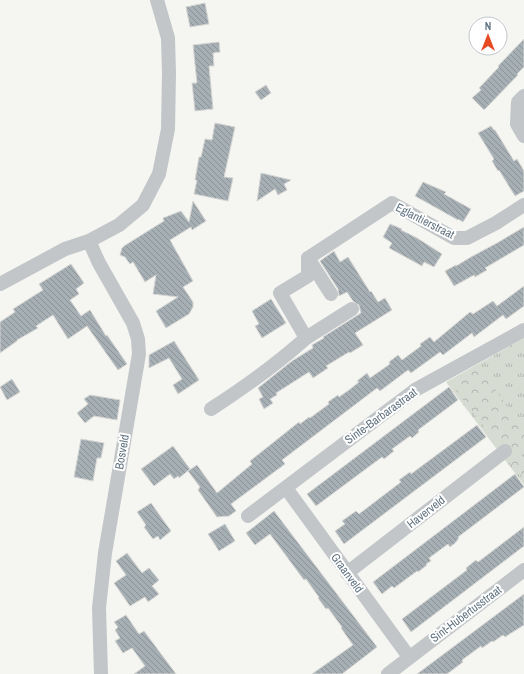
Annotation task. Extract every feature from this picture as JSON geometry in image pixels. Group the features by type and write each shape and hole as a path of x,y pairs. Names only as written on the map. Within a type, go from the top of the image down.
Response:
{"street":[{"path":"0,284 65,249 89,241 119,225 143,205 159,174 168,129 168,38 157,0"},
{"path":"524,96 518,102 517,124 524,136"},
{"name":"Eglantierstraat","path":"308,258 392,203 454,238 467,238 496,223 524,205"},
{"name":"Bosveld","path":"89,241 99,263 133,323 138,339 139,354 105,553 99,608 102,674"},
{"path":"308,258 331,294"},
{"path":"306,338 280,293 308,276 308,258"},
{"path":"210,409 253,381 284,358 306,338 352,309"},
{"name":"Sinte-Barbarastraat","path":"248,516 415,390 524,330"},
{"name":"Haverveld","path":"347,573 505,451"},
{"name":"Graanveld","path":"286,488 409,657"},
{"name":"Sint-Hubertusstraat","path":"388,674 524,570"}],"green space":[{"path":"524,338 524,485 446,382"},
{"path":"479,366 524,431 524,449 521,453 524,458 524,479 452,385"}],"building":[{"path":"205,3 209,24 190,27 186,7"},
{"path":"524,39 524,67 484,110 472,98 481,90 479,88"},
{"path":"219,42 220,52 213,53 214,66 209,66 213,109 195,111 192,83 197,83 193,45"},
{"path":"266,85 271,93 261,100 255,92"},
{"path":"215,123 235,127 224,177 233,178 228,201 194,194 199,157 201,157 205,139 212,140"},
{"path":"491,126 514,161 517,159 524,171 524,191 515,196 492,161 494,159 478,133"},
{"path":"261,173 291,180 284,184 287,190 278,195 275,189 257,201"},
{"path":"423,182 446,192 444,194 471,209 463,222 415,196"},
{"path":"193,201 206,221 192,230 191,227 170,240 193,281 183,287 193,302 193,307 189,314 166,328 156,311 178,297 153,294 156,275 145,282 133,262 130,264 125,257 120,255 124,246 164,221 163,218 181,211 189,222"},
{"path":"390,224 402,229 401,230 442,254 434,267 424,262 422,266 389,248 392,243 383,237"},
{"path":"524,227 524,245 485,268 487,270 454,286 445,271"},
{"path":"334,251 340,262 348,257 378,302 385,298 392,310 355,333 363,345 326,366 328,368 313,378 309,372 276,393 277,395 270,399 273,403 264,409 259,399 263,397 258,388 292,361 313,348 312,345 361,313 359,305 353,301 347,292 339,296 338,289 320,261"},
{"path":"71,264 84,283 76,289 79,294 70,300 81,316 90,310 106,336 107,335 127,364 118,370 87,326 68,339 53,315 36,326 38,328 17,340 0,353 0,322 15,312 13,309 43,290 39,284"},
{"path":"524,286 524,306 506,319 503,315 474,337 472,333 443,355 440,352 411,373 408,370 380,391 377,388 282,460 285,464 231,504 236,511 229,516 217,517 198,490 200,487 188,471 197,465 217,493 252,464 250,461 299,422 300,424 309,417 310,418 329,404 328,402 349,390 367,373 370,378 390,364 389,362 398,355 402,360 421,346 420,344 430,337 434,342 470,312 473,314 493,301 497,306"},
{"path":"271,299 286,323 262,338 255,326 259,324 252,311"},
{"path":"174,341 199,380 178,394 173,385 182,379 169,358 149,368 149,355"},
{"path":"12,379 20,392 7,400 0,387"},
{"path":"449,387 458,400 418,430 419,432 412,438 410,436 392,449 394,451 384,459 382,457 316,506 307,494"},
{"path":"90,395 120,400 117,420 94,416 85,423 77,413 88,404 84,399"},
{"path":"477,425 486,437 344,544 335,531 345,524 342,521 356,511 359,514 401,482 399,480 410,472 411,474"},
{"path":"81,439 104,443 101,458 97,458 93,481 74,477"},
{"path":"173,446 190,469 179,478 178,476 174,479 170,474 154,486 141,469"},
{"path":"515,474 524,487 458,537 459,538 455,543 450,547 448,544 429,558 431,561 418,572 417,571 394,588 392,586 382,594 373,582"},
{"path":"151,503 171,531 160,540 158,536 153,539 144,527 146,525 137,512"},
{"path":"274,511 377,647 342,674 312,674 353,645 341,628 342,627 328,608 326,609 306,579 304,580 270,534 255,545 246,533"},
{"path":"225,524 235,541 219,551 208,534"},
{"path":"524,527 524,546 411,632 402,619 467,570 466,568 476,560 478,562"},
{"path":"127,553 142,573 149,568 159,580 152,586 159,594 148,602 145,597 130,606 114,583 126,575 116,561"},
{"path":"524,594 524,625 505,637 503,635 482,648 481,646 462,660 463,662 447,674 417,674"},
{"path":"126,615 139,634 144,631 176,674 134,674 145,666 132,648 123,653 115,641 120,638 115,630 118,627 114,622"}]}
